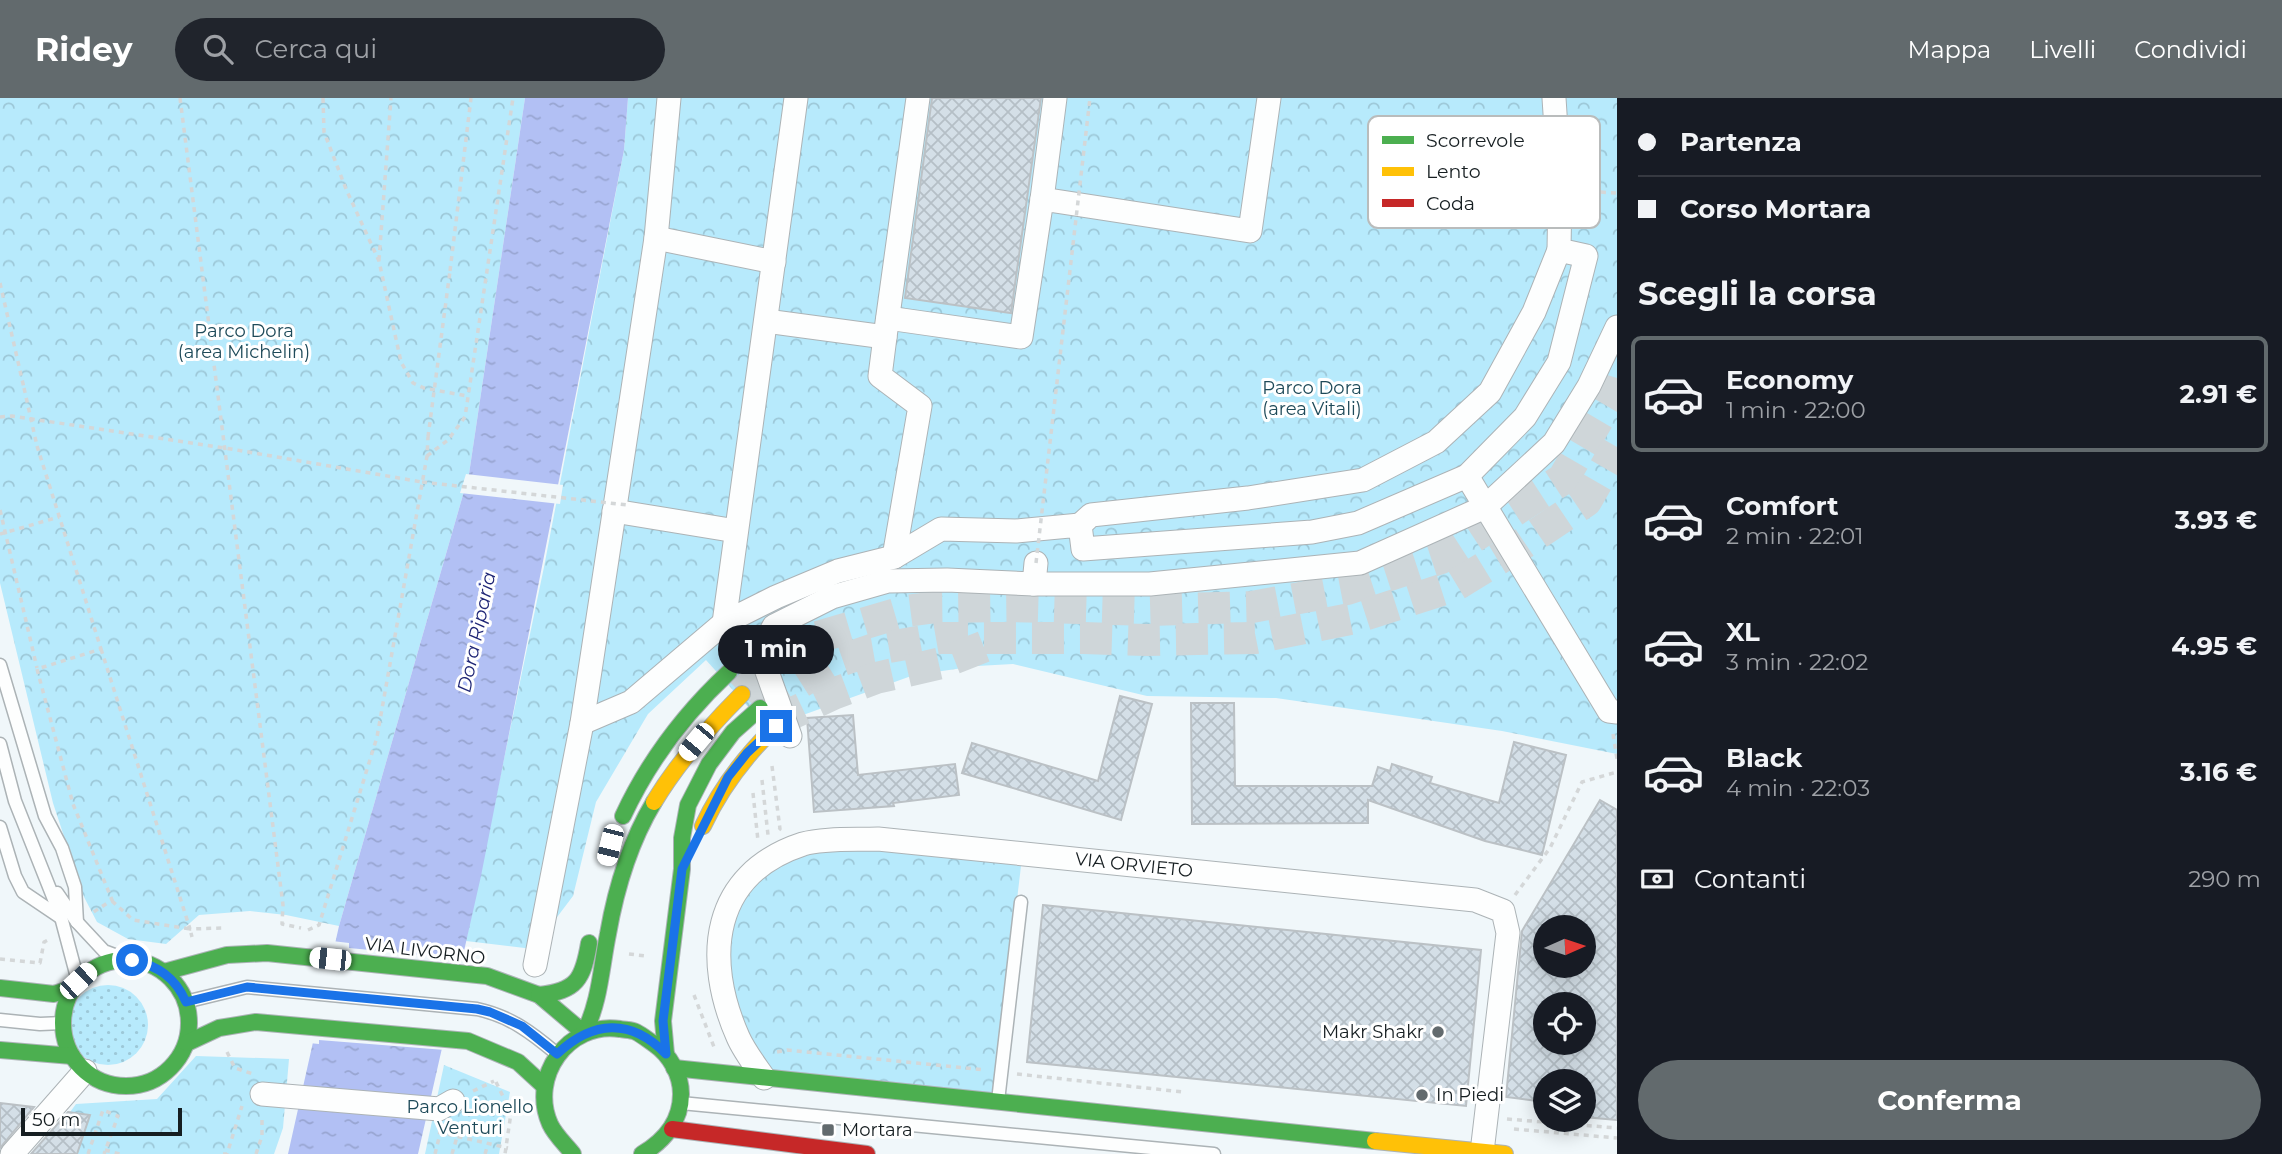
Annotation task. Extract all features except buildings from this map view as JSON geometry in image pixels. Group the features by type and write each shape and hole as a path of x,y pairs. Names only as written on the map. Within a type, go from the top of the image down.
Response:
{"main road":[{"path":"615,833 638,783 667,737 699,699 729,672"},
{"path":"584,1033 597,1007 604,951 615,898 632,844 647,811 682,759 710,725 742,694"},
{"path":"642,1154 663,1140 672,1129 681,1103 680,1084 670,1061 663,1021 682,869 682,838 688,805 709,764 733,732 760,708"},
{"path":"682,869 728,777 747,753 783,731"},
{"path":"539,995 567,990 582,978 592,924"},
{"name":"VIA LIVORNO","path":"164,972 235,954 267,953 487,976 539,995 584,1033"},
{"path":"0,988 54,995 77,984 98,967 116,961 149,964 175,982 190,1016 187,1043 175,1064 148,1083 132,1086 99,1080 79,1064 65,1038 63,1023 65,1008 77,984"},
{"path":"187,1043 219,1028 267,1022 468,1041 518,1062 542,1084"},
{"path":"573,1154 549,1122 542,1084 557,1054 572,1040 584,1033 610,1027 640,1034 656,1044 670,1061 764,1078 1493,1153"},
{"path":"0,1050 79,1064"},
{"path":"541,1147 549,1122"},
{"path":"672,1129 867,1154"}],"street":[{"path":"535,965 621,508 656,238 669,98"},
{"path":"724,623 796,98"},
{"path":"894,557 920,407 880,376 918,98"},
{"path":"766,321 1021,337 1055,98"},
{"path":"1042,199 1250,230 1269,98"},
{"path":"1554,98 1555,116"},
{"path":"582,723 631,702 724,623 838,571 894,557 941,529 1016,531 1080,525 1091,515 1248,498 1363,480 1436,442 1490,392 1534,312 1559,250 1559,228"},
{"path":"656,238 774,262"},
{"path":"1080,525 1083,549 1312,531 1358,523 1467,476 1525,417 1559,362 1586,256 1559,250"},
{"path":"783,731 760,653 774,626 832,597 888,581 1035,574 1150,584 1360,563 1485,507 1554,443 1589,386 1617,327"},
{"path":"1467,476 1609,711 1617,712"},
{"path":"621,508 736,531"},
{"name":"VIA ORVIETO","path":"764,1078 739,1040 726,1009 719,976 718,950 723,921 733,894 751,874 775,856 806,843 878,839 1475,900 1503,911"},
{"path":"1493,1153 1485,1118 1508,933 1503,911"},
{"path":"12,1154 79,1064"},
{"path":"253,1087 439,1109 453,1101"}],"lane":[{"path":"0,652 0,665 45,816 62,848 75,887 77,922"},
{"path":"0,744 15,801 61,917 77,984"},
{"path":"0,827 15,876 23,892 61,917"},
{"path":"47,879 77,922 104,951 128,960"},
{"path":"998,1101 1021,902"},
{"path":"186,1002 247,987 477,1009 522,1026 557,1054"},
{"path":"0,1020 63,1023"},
{"path":"681,1103 1214,1154"}],"path":[{"path":"180,98 283,905 282,924 309,930 319,925 377,737 427,456 471,98"},
{"path":"323,98 324,132 345,189 379,261 401,362 413,383 424,388 467,396"},
{"path":"379,261 391,98"},
{"path":"427,456 448,440 465,417 513,98"},
{"path":"1035,574 1090,98"},
{"path":"0,283 37,446 190,929"},
{"path":"0,417 12,416 225,448 422,482 621,508"},
{"path":"0,510 3,533 73,804 112,900 133,920 190,929 229,927"},
{"path":"3,533 59,517"},
{"path":"37,669 101,649"},
{"path":"1503,911 1550,848 1582,782 1617,772"},
{"path":"77,922 112,900"},
{"path":"0,959 40,963 44,942 65,931"},
{"path":"223,1154 227,1154 253,1087 235,1068 225,1045"},
{"path":"496,1080 511,1113 505,1154"},
{"path":"88,1154 103,1110 118,1116 105,1152 120,1154"},
{"path":"1485,1118 1617,1128"},
{"path":"427,1130 508,1148"},
{"path":"453,1154 457,1137"},
{"path":"485,1154 488,1144"}],"green space":[{"name":"Parco Dora (area Michelin)","path":"0,98 525,98 469,474 339,926 250,911 199,915 166,944 128,939 97,922 84,897 53,803 0,583"},
{"name":"Parco Dora (area Vitali)","path":"628,98 1617,98 1617,754 1502,731 1276,698 1147,696 1013,664 914,675 767,728 706,660 648,714 596,802 573,896 533,949 466,941 544,567 624,150"},
{"path":"873,845 1021,866 994,1093 767,1071 735,1016 725,961 739,895 775,867 807,852"},
{"path":"108,985 123,988 136,997 145,1010 148,1025 145,1040 136,1053 123,1062 108,1065 93,1062 80,1053 71,1040 68,1025 71,1010 80,997 93,988"},
{"path":"196,1056 289,1059 283,1128 274,1154 39,1154 76,1104 157,1099"},
{"name":"Parco Lionello Venturi","path":"444,1065 510,1092 499,1154 425,1154"}],"water":[{"name":"Dora Riparia","path":"525,98 628,98 624,150 481,876 418,1154 288,1154 339,926 469,474"}],"pier":[{"path":"466,474 563,485 560,504 460,493"},
{"path":"332,941 349,943 349,948 465,959 445,1050 319,1040 319,1044 309,1043"}],"tunnel":[{"path":"742,694 766,670 790,652 818,637 906,611 937,607 1009,606 1147,610 1252,607 1347,589 1441,558 1563,479 1611,397 1617,378"},
{"path":"760,708 828,665 871,650 940,638 1255,638 1355,618 1454,586 1518,547 1586,501 1617,447"},
{"path":"776,726 793,713 833,694 876,678 942,663 988,645"}],"traffic: fast":[{"path":"623,816 644,776 669,739 697,704 729,672"},
{"path":"666,1054 663,1021 682,869 682,838 688,805 709,764 733,732 760,708"},
{"path":"164,972 227,955 267,953 487,976 539,995 584,1033 597,997 620,883 631,849 654,802"},
{"path":"539,995 562,990 576,981 584,966 589,943"},
{"path":"126,960 150,965 171,978 184,999 189,1023 184,1047 171,1068 150,1081 126,1086 102,1081 81,1068 68,1047 63,1023 68,999 81,978 102,965 126,960"},
{"path":"0,988 54,994 75,987"},
{"path":"187,1043 219,1028 256,1022 468,1041 518,1062 542,1084"},
{"path":"573,1154 550,1124 545,1106 545,1088 549,1071 569,1043 584,1034 601,1029 634,1031 654,1044 674,1066 679,1080 681,1094 678,1113 664,1136 642,1154"},
{"path":"0,1050 72,1056"},
{"path":"674,1068 1375,1141"}],"traffic: slow":[{"path":"654,802 695,745 742,694"},
{"path":"703,826 735,773 776,726"},
{"path":"1375,1141 1505,1154"}],"traffic: jam":[{"path":"672,1129 867,1154"}],"place":[{"name":"Makr Shakr","path":"1438,1032"},
{"name":"In Piedi","path":"1422,1095"},
{"name":"Mortara","path":"828,1130"}],"route":[{"path":"132,960 149,964 164,972 175,982 186,1002 247,987 445,1005 477,1009 506,1018 538,1037 557,1054 584,1033 610,1027 640,1034 666,1054 663,1021 682,869 728,777 747,753 776,726"}]}
